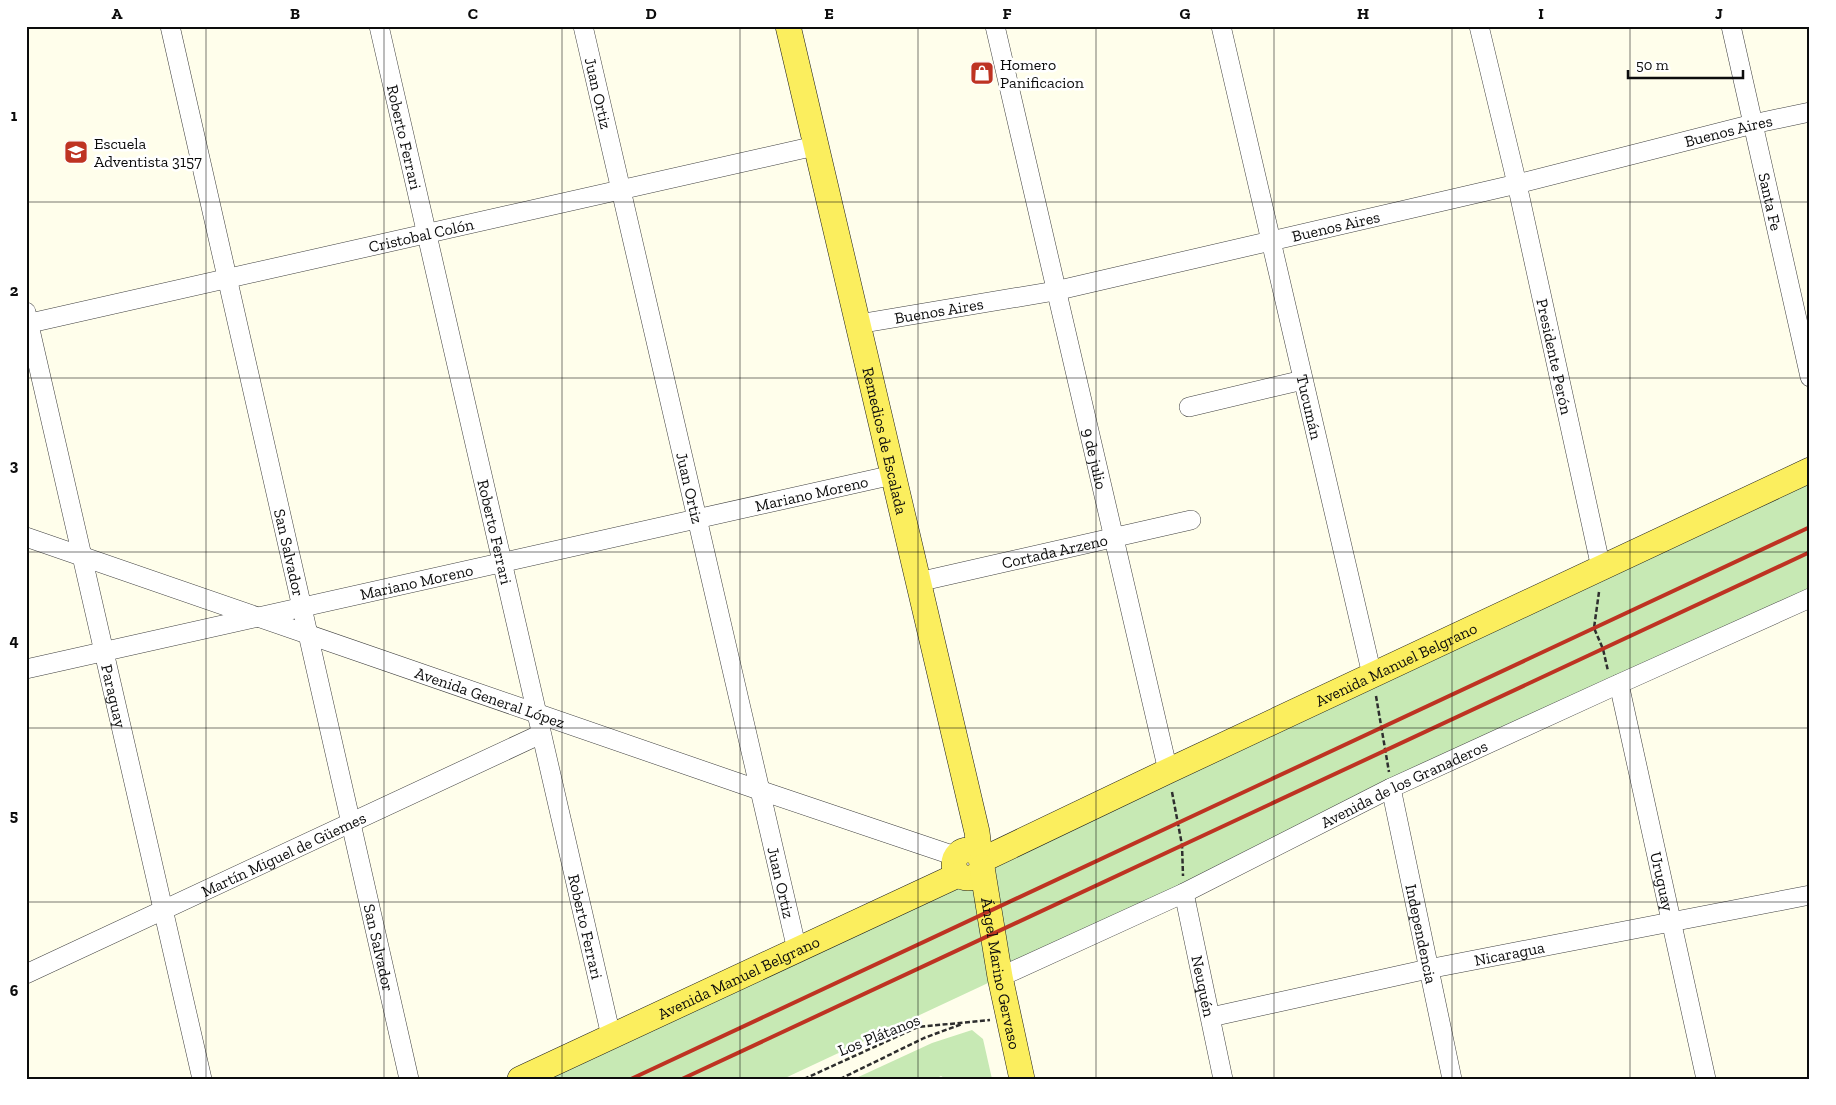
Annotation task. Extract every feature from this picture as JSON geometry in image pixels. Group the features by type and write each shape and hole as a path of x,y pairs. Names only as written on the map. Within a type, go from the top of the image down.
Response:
{"main road":[{"name":"Remedios de Escalada","path":"788,26 977,832 981,861"},
{"name":"Avenida Manuel Belgrano","path":"520,1079 797,950 957,866 962,878 972,878 980,872 981,861 1168,771 1810,470"},
{"name":"Ángel Marino Gervaso","path":"981,861 1000,977 1022,1079"}],"street":[{"name":"San Salvador","path":"170,26 408,1079"},
{"name":"Roberto Ferrari","path":"379,26 611,1036"},
{"name":"Juan Ortiz","path":"583,26 797,950"},
{"name":"9 de julio","path":"995,26 1168,771"},
{"name":"Tucumán","path":"1221,26 1372,675"},
{"name":"Presidente Perón","path":"1479,26 1517,184 1601,568"},
{"name":"Santa Fe","path":"1731,26 1810,377"},
{"name":"Buenos Aires","path":"858,324 1055,291 1517,184 1753,124 1810,112"},
{"name":"Cristobal Colón","path":"27,320 227,279 815,146"},
{"name":"Paraguay","path":"27,320 202,1079"},
{"path":"1189,407 1302,380"},
{"name":"Mariano Moreno","path":"26,670 893,475"},
{"name":"Cortada Arzeno","path":"918,582 1191,520"},
{"name":"Avenida General López","path":"26,537 759,790 957,866"},
{"name":"Avenida de los Granaderos","path":"1000,977 1184,893 1391,788 1810,598"},
{"name":"Uruguay","path":"1616,686 1672,921 1706,1079"},
{"name":"Martín Miguel de Güemes","path":"26,974 541,734"},
{"name":"Independencia","path":"1391,788 1452,1079"},
{"name":"Neuquén","path":"1184,893 1223,1079"},
{"name":"Nicaragua","path":"1211,1017 1428,969 1810,895"}],"path":[{"path":"1601,568 1594,628 1616,686"},
{"path":"1372,675 1391,788"},
{"path":"1168,771 1182,845 1184,893"},
{"name":"Los Plátanos","path":"804,1079 918,1027 1009,1018"},
{"name":"Los Plátanos","path":"840,1079 924,1038 965,1022"}],"green space":[{"path":"1810,470 1810,598 783,1079 520,1079 958,875 982,860"},
{"path":"972,1030 983,1039 992,1079 946,1079 941,1076 935,1079 854,1079 932,1043"}],"railway":[{"path":"631,1079 1810,527"},
{"path":"682,1079 1810,552"}],"place":[{"name":"Homero Panificacion","path":"982,73"},
{"name":"Escuela Adventista 3157","path":"76,152"}]}
